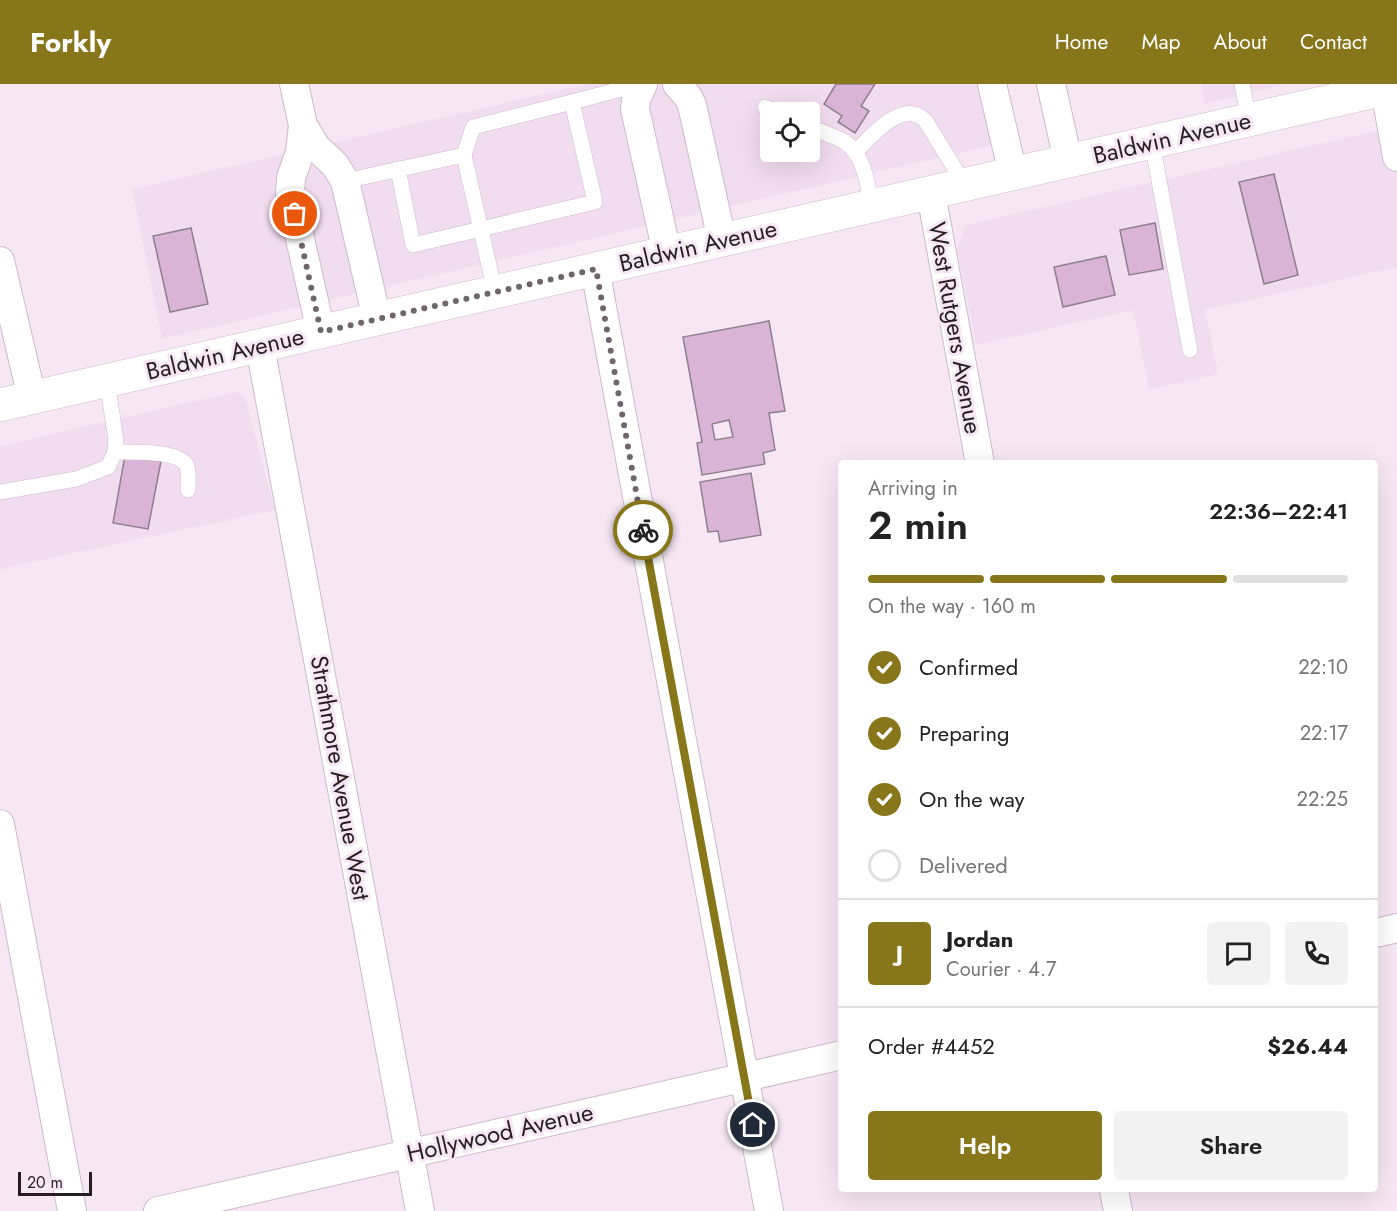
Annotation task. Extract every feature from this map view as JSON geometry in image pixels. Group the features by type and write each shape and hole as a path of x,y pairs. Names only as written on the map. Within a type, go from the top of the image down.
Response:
{"main road":[{"name":"Baldwin Avenue","path":"0,405 1068,162 1374,89"}],"street":[{"path":"294,84 303,125 316,147 335,165 345,181 377,319"},
{"path":"642,84 635,109 667,253"},
{"path":"678,84 692,105 722,240"},
{"path":"992,84 1013,174"},
{"path":"1051,84 1068,162"},
{"path":"1374,89 1397,157"},
{"path":"303,125 300,152 291,178 290,194 321,332"},
{"name":"West Rutgers Avenue","path":"930,193 979,460"},
{"path":"0,261 32,398"},
{"path":"596,269 769,1211"},
{"name":"Strathmore Avenue West","path":"260,346 420,1211"},
{"path":"0,824 72,1211"},
{"path":"1378,933 1397,928"},
{"name":"Hollywood Avenue","path":"158,1211 838,1056"},
{"path":"1114,1192 1118,1211"}],"lane":[{"path":"495,292 464,155 473,127 642,84"},
{"path":"1242,84 1249,120"},
{"path":"398,169 413,245 595,202 572,102"},
{"path":"855,152 890,120 902,114 915,114 925,120 965,185"},
{"path":"820,131 844,142 855,152 861,162 872,206"},
{"path":"1152,142 1190,350"},
{"path":"345,181 464,155"},
{"path":"0,492 76,479 108,467 115,452 116,440 107,381"},
{"path":"115,452 161,454 180,458 187,466 188,490"}],"shaded area":[{"path":"587,84 980,84 993,145 162,339 132,189"},
{"path":"1201,84 1288,84 1205,104"},
{"path":"1397,126 1397,267 1205,310 1218,374 1149,390 1133,310 976,345 957,249 966,225"},
{"path":"235,392 245,397 275,510 0,569 0,446"}],"building":[{"path":"836,84 875,84 861,106 869,111 855,133 838,122 842,116 824,104"},
{"path":"1274,174 1298,275 1264,284 1239,182"},
{"path":"1155,223 1163,269 1129,275 1120,230"},
{"path":"191,228 208,304 170,312 153,236"},
{"path":"1106,256 1115,295 1063,307 1054,267"},
{"path":"769,321 785,411 769,413 775,450 763,453 765,464 702,475 697,443 702,442 683,337","holes":["729,420 733,437 715,440 712,424"]},
{"path":"125,455 161,461 148,529 113,523"},
{"path":"751,473 761,535 720,542 718,531 708,532 700,482"}],"way so far":[{"path":"295,214 321,332 596,269 643,530"}],"route":[{"path":"643,530 753,1125"}]}
